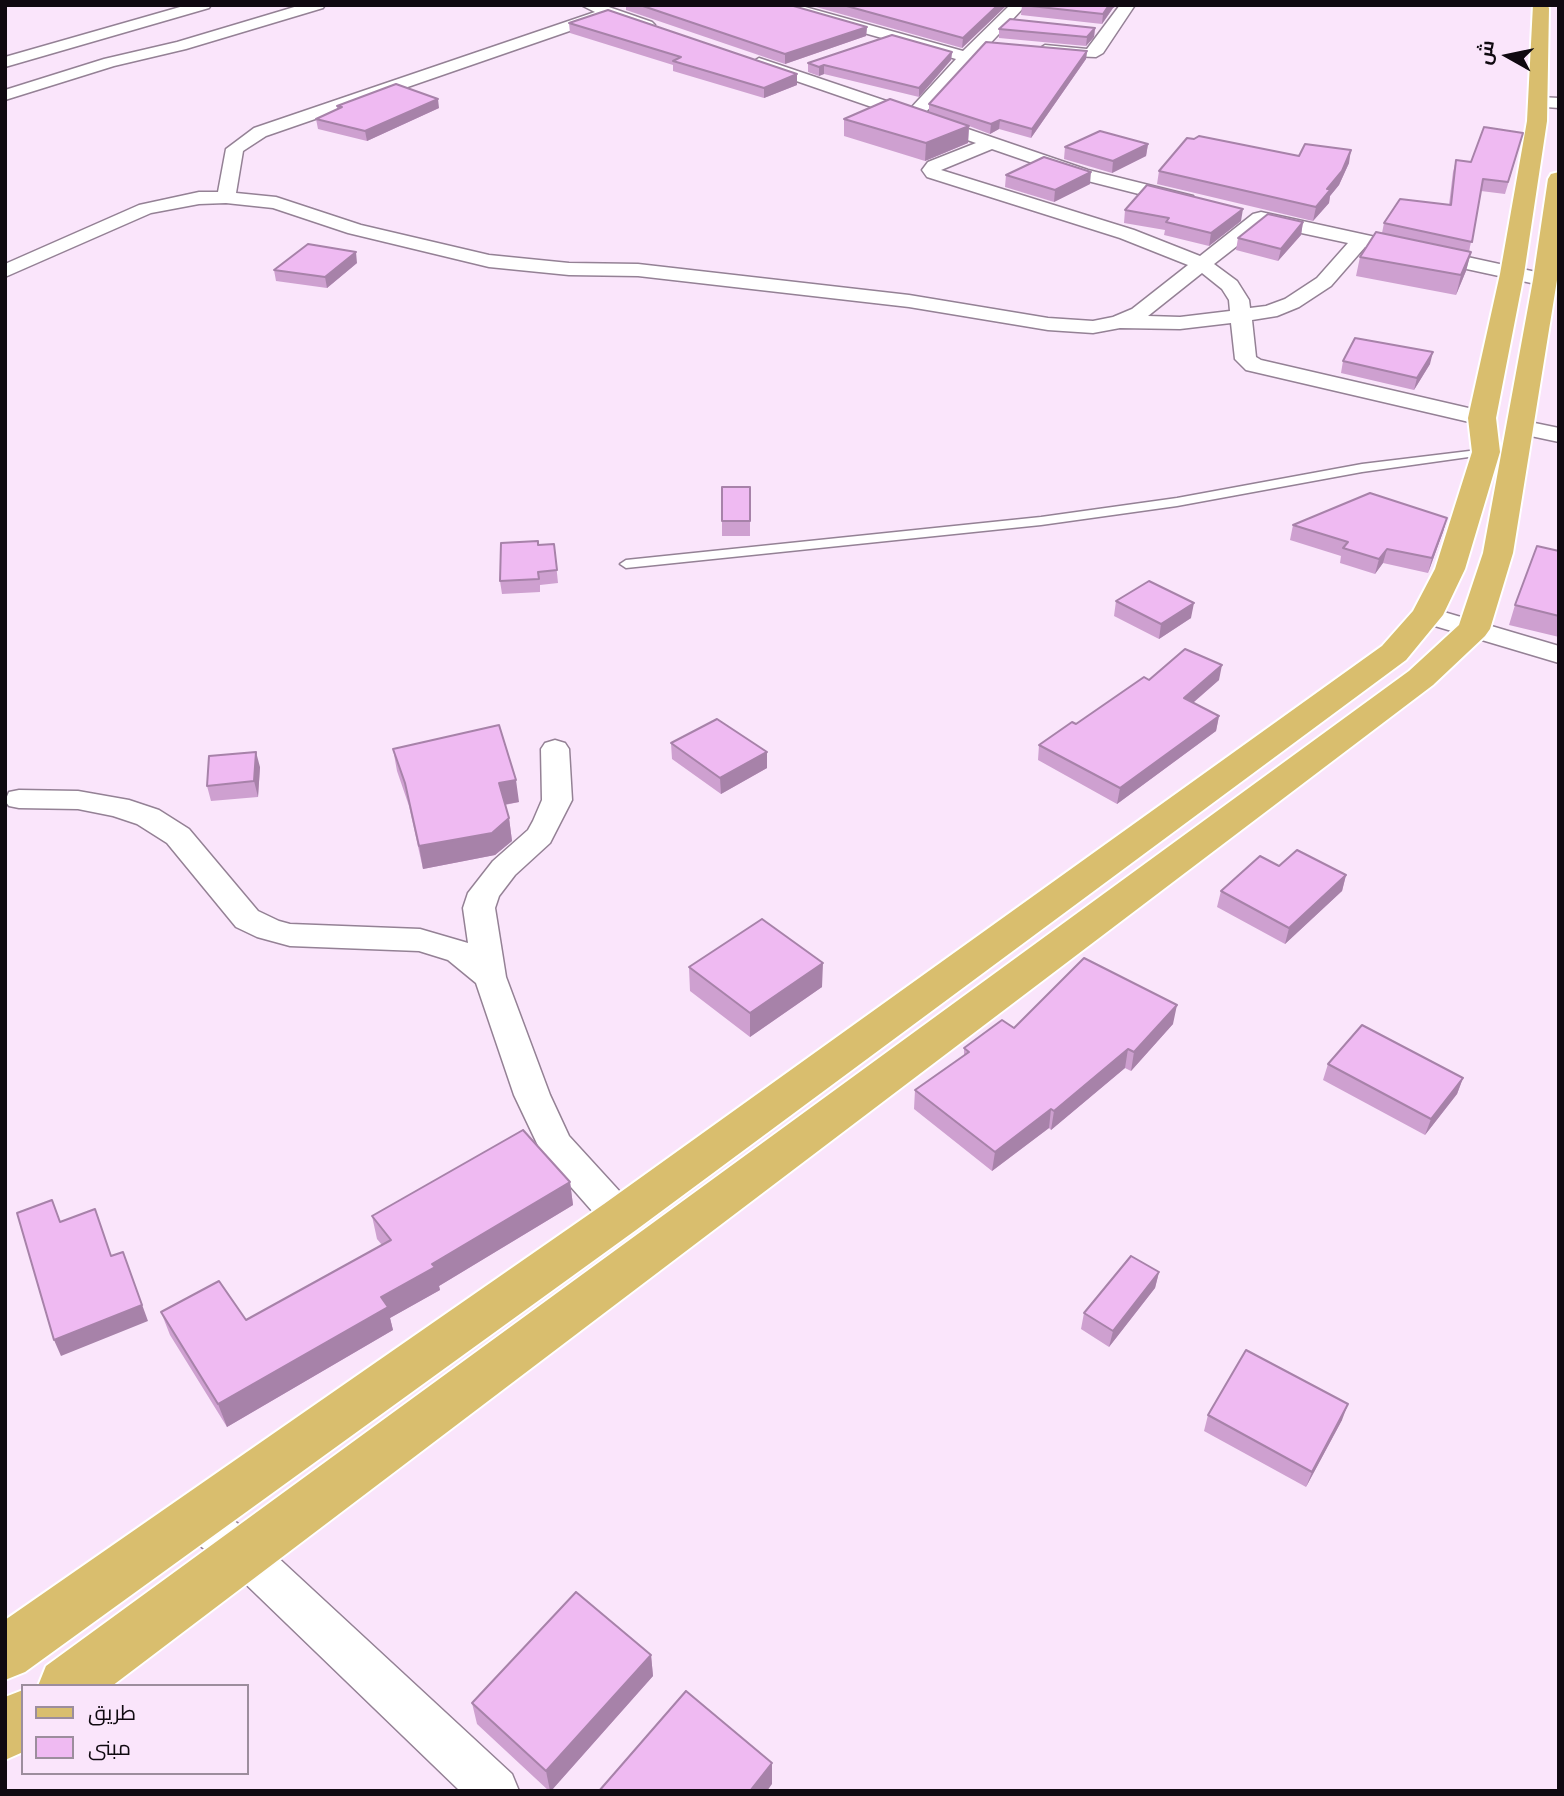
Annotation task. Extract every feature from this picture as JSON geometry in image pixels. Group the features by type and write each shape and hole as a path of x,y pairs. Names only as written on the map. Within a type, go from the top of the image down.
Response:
{"main road":[{"path":"1538,279 1552,93 1540,7"},
{"path":"5,1653 620,1217 1394,653 1427,615 1450,569 1496,432 1538,279 1559,179"},
{"path":"69,1684 1421,678 1474,629 1498,553 1496,432"},
{"path":"5,1731 21,1719"}],"street":[{"path":"5,62 204,5"},
{"path":"5,95 85,69 192,42 318,5"},
{"path":"588,5 660,29"},
{"path":"781,5 967,57"},
{"path":"1022,48 1090,54 1097,50 1103,31 1128,5"},
{"path":"226,197 235,149 260,132 610,12"},
{"path":"915,115 967,57 988,44 1015,15"},
{"path":"864,45 891,36"},
{"path":"748,59 1082,174 1209,206"},
{"path":"786,72 812,63"},
{"path":"989,144 934,166 931,170 933,173 1127,234 1202,264 1230,285 1238,300 1246,359 1254,365 1496,432 1559,435"},
{"path":"5,271 146,209 199,198 226,197 276,203 355,229 489,261 569,269 638,270 909,301 1072,327 1093,327 1119,322 1180,323 1270,312 1292,303 1324,282 1361,240"},
{"path":"1235,212 1538,279"},
{"path":"1119,322 1139,313 1261,218"},
{"path":"1427,615 1559,654"},
{"path":"555,749 557,800 548,821 539,836 504,868 484,893 479,908 490,977 531,1094 555,1144 620,1217"},
{"path":"19,799 78,800 118,807 148,817 178,836 247,919 268,929 290,935 420,940 459,952 490,977"},
{"path":"196,1517 244,1554 495,1791"}],"lane":[{"path":"625,564 1041,521 1177,502 1362,468 1496,432"}],"building":[{"path":"640,5 790,5 867,27 785,54"},
{"path":"843,5 998,5 963,38"},
{"path":"1022,5 1109,5 1103,14"},
{"path":"608,10 797,74 764,88 673,61 681,57 569,23"},
{"path":"1010,19 1095,28 1087,37 999,29"},
{"path":"892,35 952,52 919,88 808,63"},
{"path":"986,42 1087,51 1032,129 1000,120 991,124 929,104"},
{"path":"396,84 438,99 365,131 316,119 342,107 337,106"},
{"path":"890,99 969,126 926,143 844,119"},
{"path":"1484,127 1523,133 1508,182 1483,179 1472,242 1384,223 1400,199 1451,205 1456,160 1471,162"},
{"path":"1100,131 1148,144 1113,161 1065,147"},
{"path":"1199,136 1299,156 1305,144 1351,150 1342,171 1327,189 1331,189 1316,207 1159,171 1187,138 1194,139"},
{"path":"1044,157 1091,172 1055,190 1006,175"},
{"path":"1147,185 1243,209 1211,233 1166,222 1169,218 1125,210"},
{"path":"1268,214 1303,222 1281,249 1238,238"},
{"path":"1376,232 1471,252 1461,275 1360,257"},
{"path":"308,244 356,252 325,277 274,270"},
{"path":"1355,338 1433,352 1417,378 1343,361"},
{"path":"722,487 750,487 750,521 722,521"},
{"path":"1370,493 1447,518 1432,558 1387,549 1379,559 1343,548 1348,542 1293,525"},
{"path":"538,541 538,545 554,544 557,570 538,572 539,579 500,581 501,543"},
{"path":"1537,546 1559,551 1559,616 1515,605"},
{"path":"1149,581 1194,603 1161,624 1116,601"},
{"path":"1185,649 1222,665 1184,698 1219,716 1120,788 1039,745 1072,722 1076,724 1144,677 1149,680"},
{"path":"717,719 767,752 720,778 671,743"},
{"path":"499,725 516,780 499,783 509,818 492,833 419,846 405,783 393,749"},
{"path":"256,752 254,781 207,786 209,756"},
{"path":"1297,850 1346,875 1289,928 1221,891 1260,856 1279,866"},
{"path":"762,919 823,963 750,1013 689,967"},
{"path":"1084,958 1177,1005 1134,1052 1128,1049 1054,1111 1051,1109 995,1152 915,1090 969,1052 964,1048 1002,1020 1014,1028"},
{"path":"1362,1025 1463,1078 1431,1119 1328,1064"},
{"path":"523,1130 570,1182 432,1264 435,1267 381,1297 388,1307 218,1404 161,1312 219,1281 246,1320 391,1240 372,1216"},
{"path":"52,1200 60,1222 95,1209 111,1256 123,1252 142,1305 54,1340 17,1213"},
{"path":"1131,1256 1159,1272 1113,1331 1084,1313"},
{"path":"1246,1350 1348,1404 1312,1472 1208,1415"},
{"path":"576,1592 651,1655 546,1771 472,1703"},
{"path":"686,1691 772,1763 750,1791 599,1791"}]}
